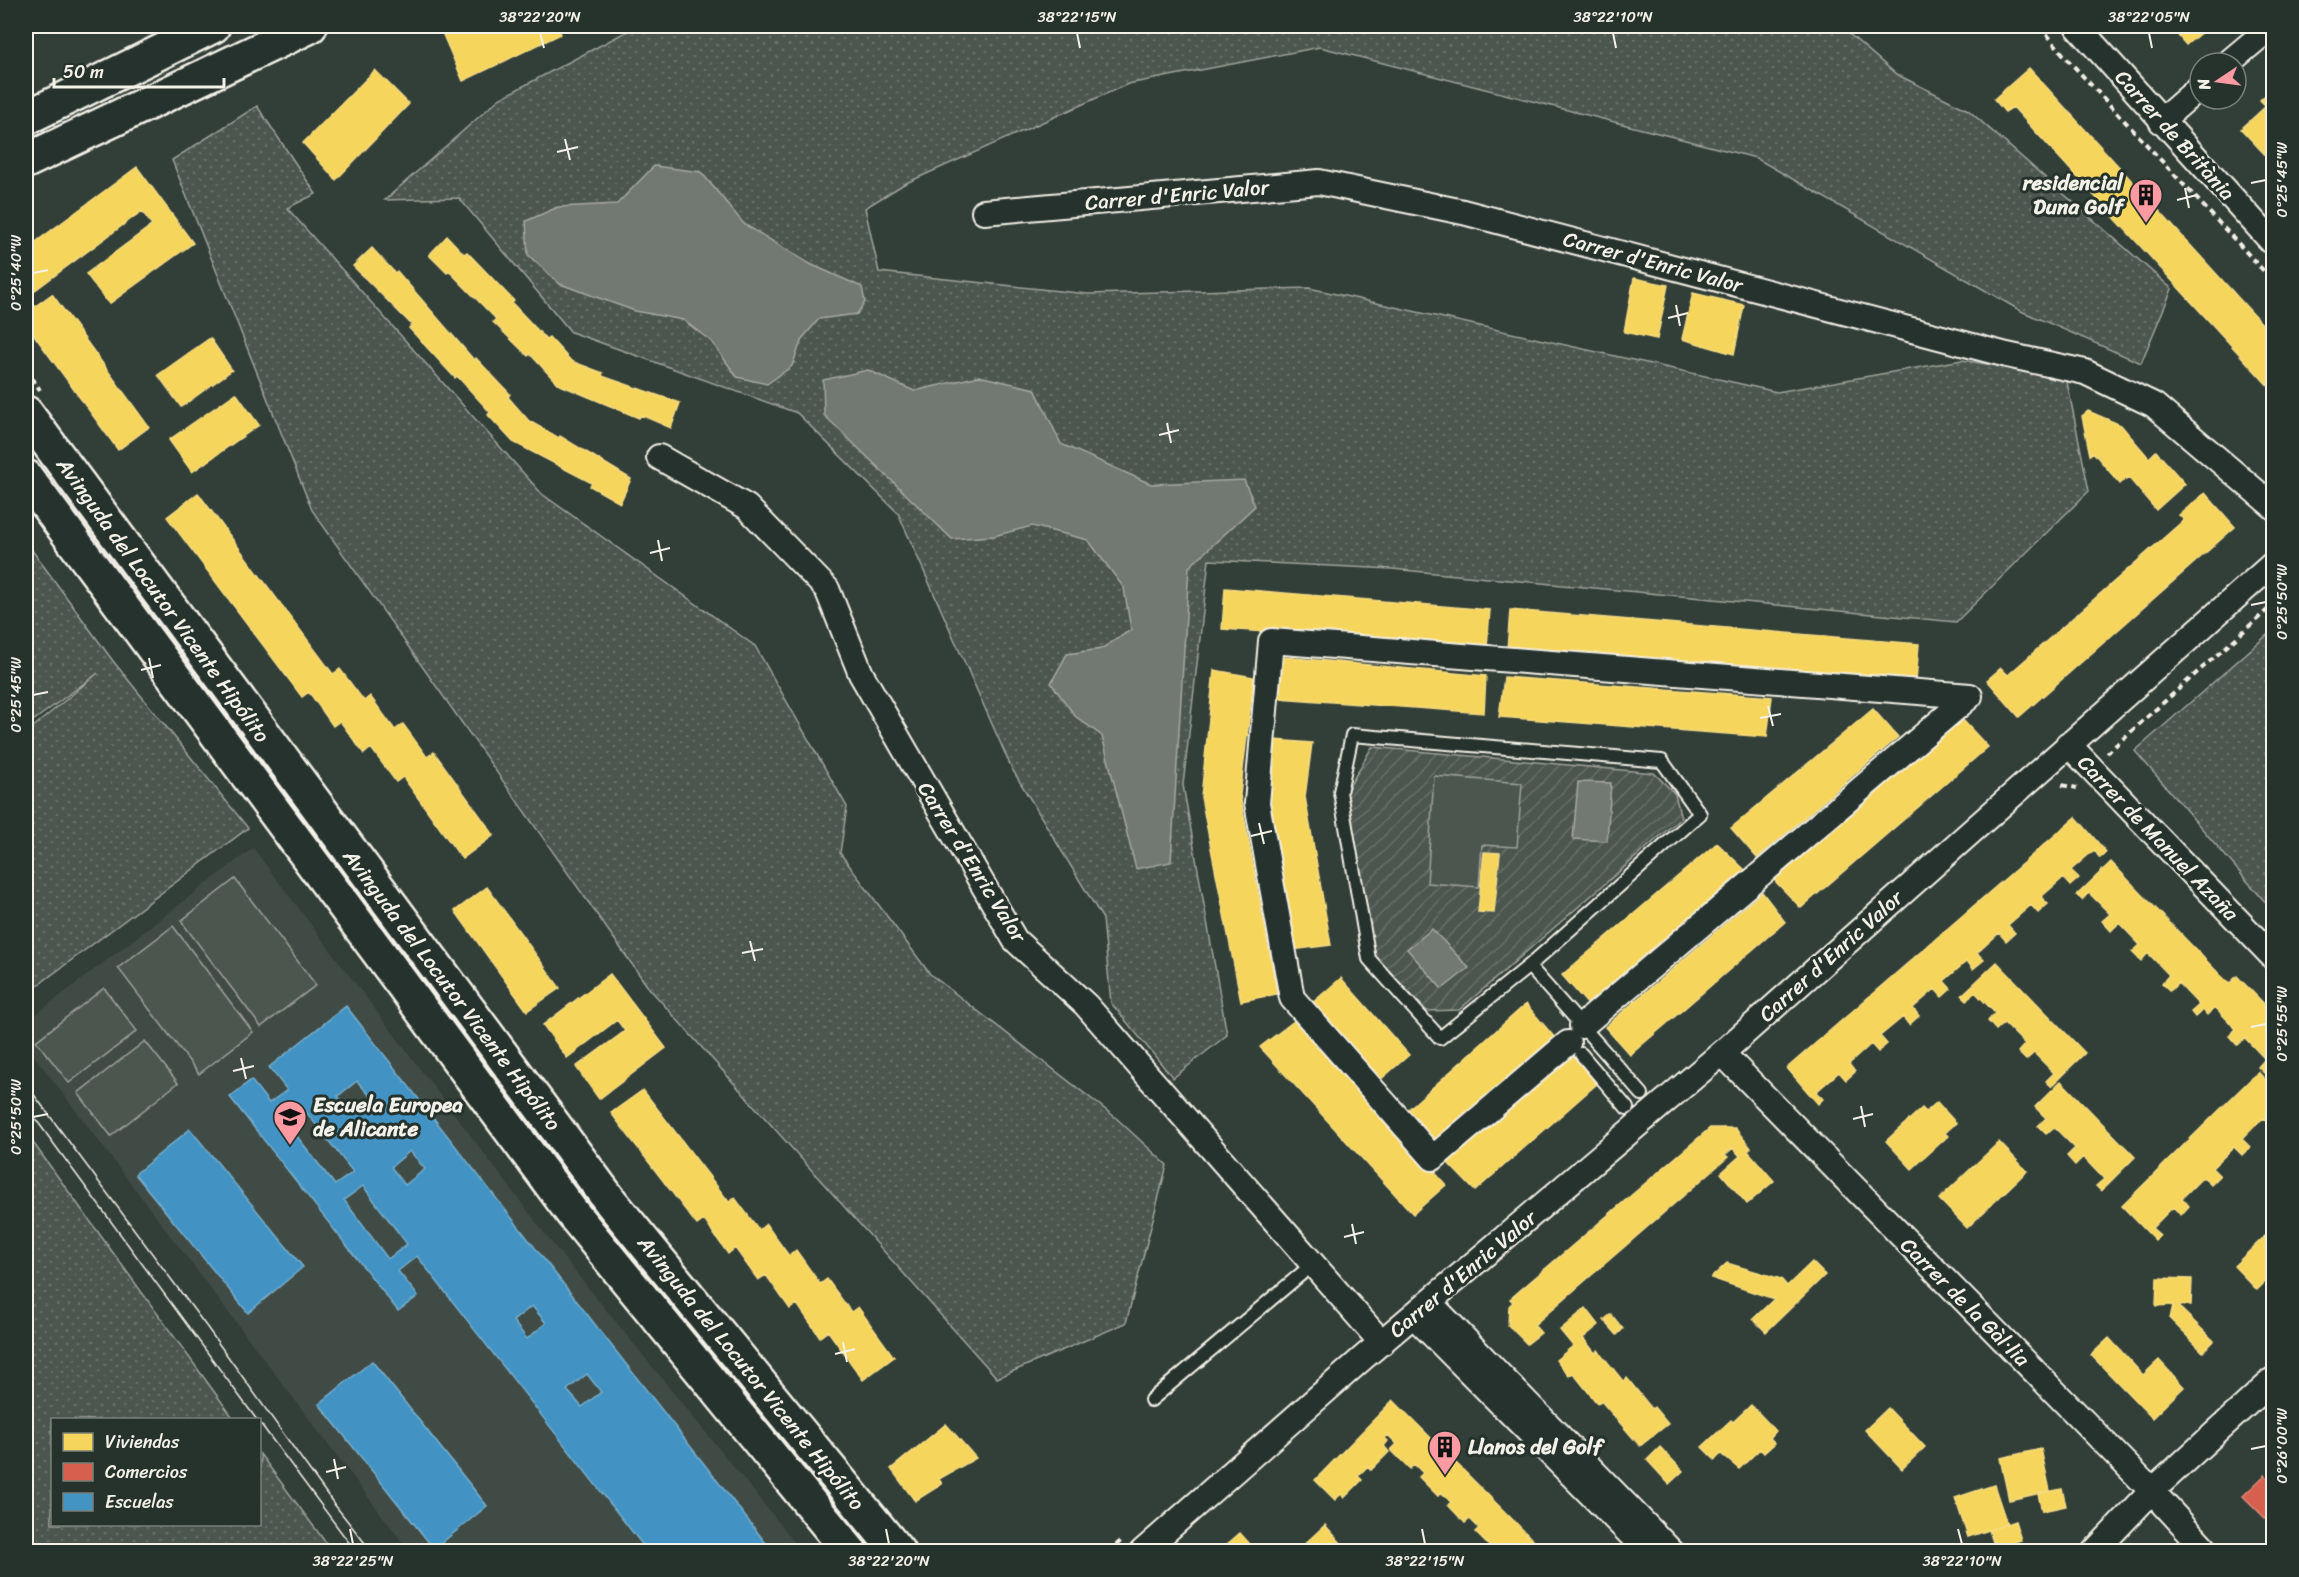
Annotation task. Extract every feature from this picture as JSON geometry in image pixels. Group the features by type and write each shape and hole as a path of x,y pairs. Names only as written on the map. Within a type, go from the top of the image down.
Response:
{"main road":[{"path":"26,118 213,26"},
{"path":"26,161 310,26"},
{"name":"Avinguda del Locutor Vicente Hipólito","path":"26,413 611,1202 898,1551"},
{"name":"Avinguda del Locutor Vicente Hipólito","path":"26,477 573,1214 850,1551"}],"street":[{"name":"Carrer de Britània","path":"2077,26 2274,244"},
{"path":"2242,51 2272,26"},
{"path":"2161,121 2188,97"},
{"name":"Carrer d'Enric Valor","path":"984,212 1319,182 1463,212 2007,356 2085,372 2154,405 2274,507"},
{"name":"Carrer d'Enric Valor","path":"659,457 747,507 827,589 861,674 1015,940 1086,1005 1382,1342"},
{"name":"Carrer d'Enric Valor","path":"1142,1551 1382,1342 1722,1053 2274,563"},
{"path":"1271,641 1970,696 1577,1041 1433,1158 1292,998 1257,803 1271,641"},
{"name":"Carrer de Manuel Azaña","path":"2068,744 2274,958"},
{"name":"Carrer de la Gàl·lia","path":"1722,1053 2152,1491 2208,1551"},
{"path":"1422,1310 1648,1551"},
{"path":"1422,1310 1672,1551"},
{"path":"2094,1551 2152,1491 2274,1379"}],"lane":[{"path":"1352,735 1662,761 1700,814 1529,966 1440,1038 1368,959 1340,792 1352,735"},
{"path":"1529,966 1577,1041 1627,1108"},
{"path":"1577,1041 1642,1094"},
{"path":"1151,1400 1313,1264"}],"path":[{"path":"2040,26 2068,60 2274,282"}],"shaded area":[{"path":"637,26 1840,26 1896,74 1968,110 2172,289 2141,363 2021,311 1756,158 1320,47 1128,84 904,184 865,208 879,272 1088,294 1309,288 1777,392 1962,360 2066,377 2089,491 1956,622 1392,569 1209,560 1183,785 1227,1035 1173,1078 1111,1003 1103,919 1012,769 898,513 797,413 571,332 459,198 385,200 499,99"},
{"path":"257,106 316,194 287,208 542,494 755,646 847,807 840,853 930,974 1115,1117 1167,1165 1126,1323 997,1378 648,987 312,510 172,160"},
{"path":"654,166 701,172 744,224 810,264 862,287 865,302 857,314 819,319 802,339 792,366 767,384 737,377 712,342 683,320 635,311 560,284 528,255 526,221 558,207 617,204"},
{"path":"868,370 914,391 979,376 1035,389 1061,444 1151,484 1244,480 1255,506 1189,567 1171,862 1136,869 1102,736 1075,716 1051,683 1067,654 1101,649 1131,630 1124,588 1088,540 1032,526 994,536 952,539 824,415 823,380"},
{"path":"26,542 113,661 248,828 26,994 26,733 98,673 26,726"},
{"path":"2273,630 2273,911 2135,751"},
{"path":"1372,747 1654,773 1675,794 1681,818 1459,1010 1427,1011 1374,956 1346,792"},
{"path":"1434,776 1522,783 1517,847 1482,845 1479,887 1427,883"},
{"path":"1578,782 1611,783 1607,841 1573,839"},
{"name":"Escuela Europea de Alicante","path":"253,848 555,1247 802,1551 409,1551 26,1045 26,1022"},
{"path":"235,879 316,985 261,1027 181,921"},
{"path":"173,926 253,1032 199,1074 118,968"},
{"path":"1432,929 1469,968 1442,989 1407,949"},
{"path":"104,988 137,1031 69,1083 36,1041"},
{"path":"145,1041 178,1083 111,1136 78,1093"},
{"path":"26,1133 233,1418 51,1418 51,1526 261,1526 261,1455 332,1551 26,1551"}],"building: Viviendas":[{"path":"464,26 557,26 561,34 463,81 443,35"},
{"path":"2170,26 2209,26 2186,45"},
{"name":"residencial Duna Golf","path":"2029,68 2274,337 2274,392 2013,107 2005,112 1994,99"},
{"path":"375,70 409,104 336,180 303,143"},
{"path":"2274,87 2274,164 2241,129 2266,106 2260,100"},
{"path":"137,167 193,243 109,304 86,274 152,225 142,211 27,296 26,249"},
{"path":"447,236 464,254 467,252 514,301 512,303 546,339 549,337 571,361 603,373 602,376 680,403 671,428 641,415 639,418 558,384 530,354 528,356 493,322 496,319 449,271 447,273 429,255"},
{"path":"372,248 395,273 397,271 474,360 476,358 510,394 508,397 529,421 559,438 560,436 631,479 620,503 590,486 592,483 513,442 488,415 490,412 409,328 412,325 353,266"},
{"path":"1634,278 1668,285 1657,339 1624,332"},
{"path":"1693,293 1744,305 1734,354 1682,339"},
{"path":"52,294 149,427 118,450 26,324 26,313"},
{"path":"210,338 232,370 181,407 158,375"},
{"path":"236,393 259,425 192,472 169,440"},
{"path":"2088,411 2121,425 2149,458 2156,451 2185,484 2156,510 2128,477 2120,484 2093,452 2090,455 2082,416"},
{"path":"198,493 333,674 340,669 364,701 370,696 395,730 403,724 427,757 434,752 494,835 462,859 403,777 396,782 371,748 364,754 340,721 333,726 309,692 302,697 167,517"},
{"path":"2205,493 2235,527 2019,717 1987,680 2001,668 2008,675 2184,520 2179,515"},
{"path":"1225,588 1490,610 1487,647 1222,629"},
{"path":"1510,610 1919,644 1916,681 1507,650"},
{"path":"1283,657 1486,676 1484,713 1278,698"},
{"path":"1214,670 1254,677 1240,795 1277,994 1241,1001 1201,797"},
{"path":"1504,677 1772,697 1767,737 1499,717"},
{"path":"1873,709 1898,737 1757,858 1731,828"},
{"path":"1961,718 1988,747 1801,908 1774,880"},
{"path":"1274,740 1312,743 1305,797 1331,945 1292,950 1269,809"},
{"path":"2076,817 2106,852 2100,858 2094,850 2071,870 2079,878 2070,886 2063,878 2041,897 2048,904 2038,913 2031,905 2008,925 2015,933 2006,941 1999,933 1977,953 1984,960 1973,969 1967,961 1944,981 1951,989 1942,997 1935,989 1913,1008 1919,1016 1909,1025 1903,1017 1880,1036 1887,1044 1878,1052 1871,1044 1849,1064 1855,1072 1846,1080 1839,1072 1816,1092 1823,1099 1818,1104 1787,1068"},
{"path":"1717,843 1746,871 1591,1008 1562,975"},
{"path":"1484,852 1500,853 1494,913 1478,912"},
{"path":"2111,862 2229,984 2237,976 2274,1014 2274,1068 2266,1075 2258,1067 2265,1059 2245,1038 2237,1045 2229,1036 2236,1029 2215,1007 2207,1015 2203,1010 2195,1017 2191,1012 2199,1005 2178,983 2170,991 2162,983 2169,975 2148,953 2141,961 2132,952 2140,945 2119,923 2111,931 2102,921 2110,914 2089,893 2082,900 2077,895"},
{"path":"487,887 560,988 527,1011 455,911"},
{"path":"1762,892 1785,922 1630,1055 1605,1027"},
{"path":"1997,962 2085,1053 2051,1086 2046,1081 2054,1073 2034,1053 2026,1060 2018,1052 2025,1044 2004,1023 1996,1030 1988,1021 1995,1013 1975,992 1967,1000 1962,995"},
{"path":"610,974 666,1048 599,1099 576,1067 625,1031 617,1020 567,1058 543,1025"},
{"path":"1341,978 1409,1055 1379,1081 1311,1004"},
{"path":"1526,1004 1555,1038 1432,1145 1404,1113"},
{"path":"1298,1018 1446,1185 1413,1214 1260,1047"},
{"path":"1573,1055 1598,1083 1475,1191 1447,1162"},
{"path":"2258,1072 2274,1088 2274,1124 2271,1126 2263,1118 2242,1139 2250,1147 2242,1155 2234,1147 2212,1168 2220,1176 2211,1185 2203,1177 2182,1198 2189,1206 2181,1215 2173,1207 2152,1228 2160,1235 2155,1240 2122,1206"},
{"path":"2061,1081 2135,1157 2101,1191 2096,1186 2104,1179 2083,1157 2075,1165 2067,1156 2075,1148 2054,1127 2046,1134 2038,1126 2046,1118 2035,1107"},
{"path":"643,1090 729,1202 735,1198 759,1230 766,1224 789,1256 796,1250 820,1284 827,1279 851,1312 858,1307 894,1357 863,1380 828,1331 820,1337 797,1304 790,1309 766,1275 758,1280 735,1248 728,1254 704,1220 697,1225 611,1113"},
{"path":"1937,1102 1956,1123 1945,1133 1948,1136 1912,1169 1886,1141 1922,1108 1926,1112"},
{"path":"1710,1128 1735,1128 1751,1148 1748,1151 1774,1181 1747,1204 1721,1173 1740,1156 1733,1148 1725,1155 1728,1157 1534,1325 1541,1333 1527,1344 1508,1325 1509,1306 1513,1302 1510,1299"},
{"path":"1999,1142 2027,1171 1967,1228 1939,1199"},
{"path":"2265,1236 2274,1245 2274,1267 2266,1274 2270,1277 2257,1290 2234,1266"},
{"path":"1812,1262 1825,1275 1766,1332 1753,1319 1774,1299 1711,1278 1727,1263 1781,1279 1787,1286"},
{"path":"2157,1278 2192,1279 2191,1305 2181,1305 2180,1308 2214,1341 2203,1352 2170,1319 2173,1305 2156,1306"},
{"path":"1586,1308 1599,1325 1583,1338 1595,1353 1598,1350 1623,1381 1627,1378 1652,1409 1654,1407 1668,1424 1640,1446 1601,1401 1597,1403 1573,1373 1569,1376 1556,1360 1573,1346 1560,1330"},
{"path":"1611,1314 1623,1329 1617,1335 1604,1320"},
{"path":"2109,1338 2143,1375 2159,1360 2184,1387 2152,1418 2091,1355"},
{"name":"Llanos del Golf","path":"1393,1400 1536,1543 1528,1552 1504,1552 1498,1546 1493,1550 1475,1532 1479,1528 1470,1519 1465,1523 1448,1505 1451,1502 1441,1492 1438,1496 1419,1477 1423,1473 1414,1464 1410,1469 1391,1450 1397,1444 1388,1435 1385,1438 1388,1441 1384,1446 1389,1452 1371,1470 1368,1466 1358,1476 1362,1480 1344,1498 1341,1494 1335,1500 1315,1480"},
{"path":"1751,1405 1776,1431 1770,1438 1775,1443 1764,1453 1760,1449 1739,1469 1721,1454 1715,1460 1702,1447"},
{"path":"1888,1408 1925,1447 1902,1469 1865,1430"},
{"path":"946,1424 976,1458 939,1479 942,1484 915,1501 891,1469"},
{"path":"1660,1447 1683,1471 1669,1484 1647,1460"},
{"path":"2041,1449 2050,1491 2009,1500 2000,1458"},
{"path":"1994,1485 2007,1524 1968,1537 1955,1498"},
{"path":"2062,1489 2066,1506 2042,1511 2038,1494"},
{"path":"2015,1521 2021,1540 1995,1548 1989,1530"},
{"path":"1325,1525 1349,1552 1297,1552 1297,1551"},
{"path":"1240,1533 1257,1552 1218,1552"}],"building: Comercios":[{"path":"2265,1475 2274,1483 2274,1527 2243,1496"}],"building: Escuelas":[{"path":"346,1006 773,1552 648,1552 417,1256 398,1271 418,1296 398,1311 230,1097 251,1080 269,1103 287,1090 269,1067","holes":["357,1081 372,1098 352,1114 338,1096","299,1103 353,1172 335,1185 282,1117","410,1151 425,1169 405,1185 391,1167","363,1186 407,1244 388,1259 344,1200","532,1306 546,1323 527,1339 513,1321","587,1374 601,1392 582,1407 567,1390"]},
{"path":"190,1129 303,1267 248,1313 135,1174"},
{"path":"372,1361 487,1506 434,1549 319,1404"}],"tram line":[{"path":"26,1084 206,1326 334,1504 372,1552"},
{"path":"26,1106 256,1418"},
{"path":"261,1424 356,1552"}],"place":[{"name":"residencial Duna Golf","path":"2146,224"},
{"name":"Escuela Europea de Alicante","path":"290,1146"},
{"name":"Llanos del Golf","path":"1445,1476"}]}
